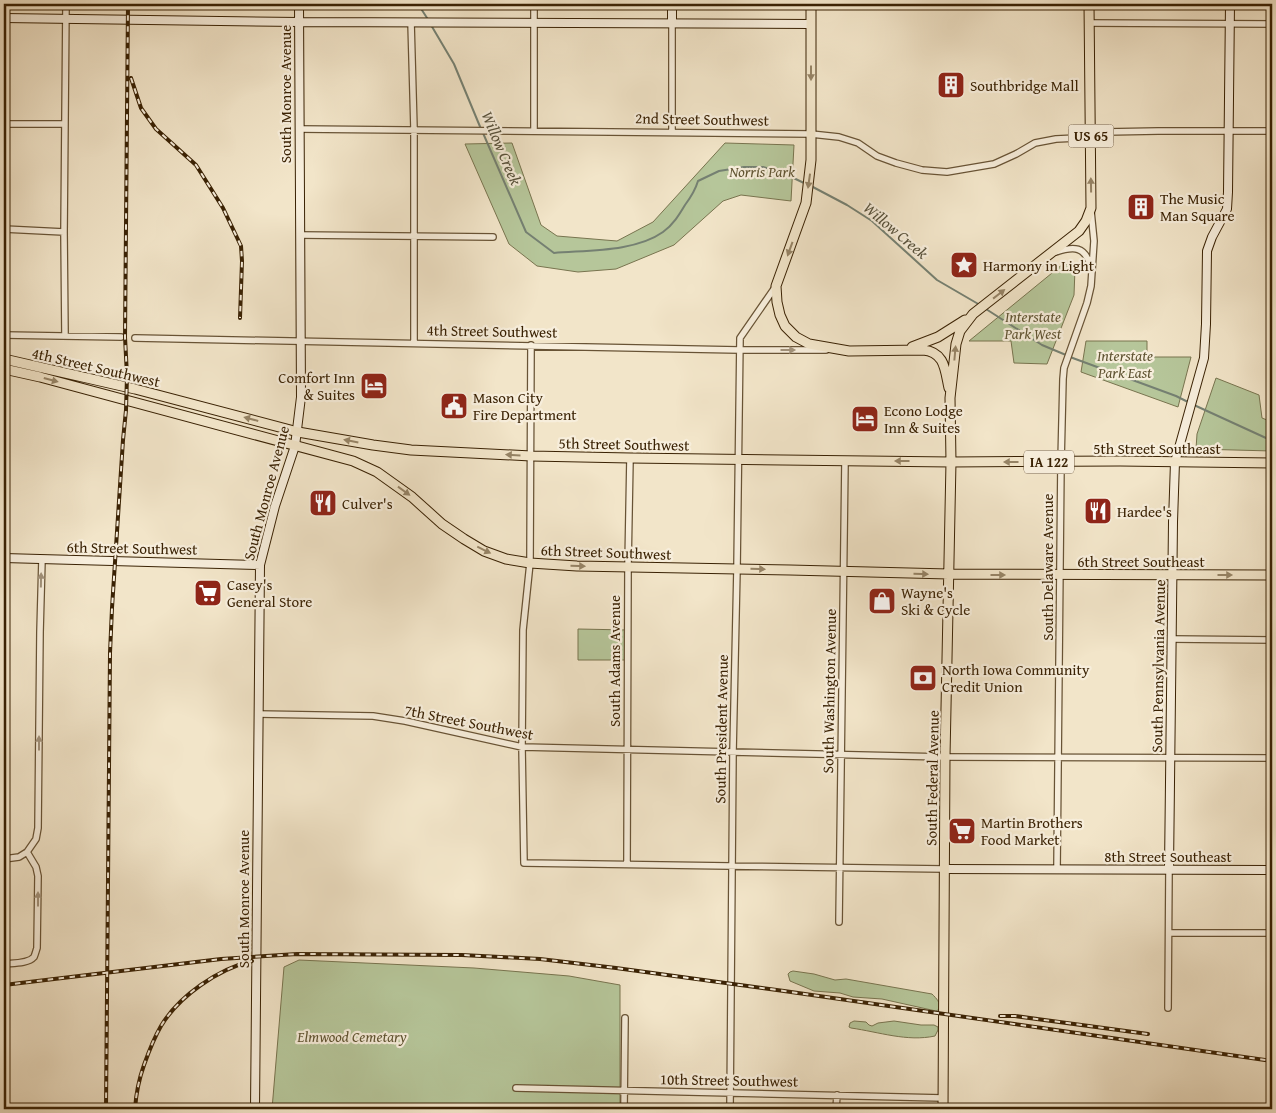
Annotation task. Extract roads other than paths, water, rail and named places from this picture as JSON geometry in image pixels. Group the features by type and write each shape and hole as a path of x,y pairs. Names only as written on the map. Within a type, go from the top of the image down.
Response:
{"main road":[{"name":"South Monroe Avenue","path":"255,1109 260,565 295,446 301,398 299,4"},
{"path":"672,4 672,23"},
{"name":"US 65","path":"811,4 811,160 806,202 776,286 780,315 785,326 796,336 810,344 849,351 929,350 935,353 944,364 950,398"},
{"name":"South Delaware Avenue","path":"1053,253 1079,231 1091,208 1089,4"},
{"name":"South Pennsylvania Avenue","path":"1169,869 1175,462 1204,358 1207,251 1212,237 1227,209 1230,4"},
{"path":"4,18 299,22 811,24"},
{"name":"South Federal Avenue","path":"943,1109 944,869 951,462 950,398 956,344 960,331 973,314 1053,253"},
{"path":"900,350 938,337 973,314"},
{"name":"4th Street Southwest","path":"4,360 135,389 298,432"},
{"name":"4th Street Southwest","path":"4,369 295,446"},
{"name":"5th Street Southwest","path":"298,432 411,450 531,456 951,462"},
{"name":"6th Street Southwest","path":"295,446 353,461 377,472 412,497 442,524 464,539 484,551 506,559 530,563 577,566 949,574"},
{"name":"5th Street Southeast","path":"951,462 1272,463"},
{"name":"6th Street Southwest","path":"4,558 260,565"},
{"name":"6th Street Southeast","path":"949,574 1272,575"},
{"name":"8th Street Southeast","path":"944,869 1272,870"}],"street":[{"path":"65,336 66,4"},
{"path":"534,4 534,130"},
{"path":"413,22 414,343"},
{"path":"672,23 672,131"},
{"path":"1089,23 1272,24"},
{"path":"4,124 65,124"},
{"name":"2nd Street Southwest","path":"299,129 672,131 811,134 839,137 858,143 877,156 896,163 922,170 948,172 994,164 1035,143 1091,136 1105,132 1272,131"},
{"name":"South Delaware Avenue","path":"1058,869 1061,462 1064,368 1087,303 1091,286 1094,240 1091,208"},
{"path":"4,230 64,232"},
{"path":"300,235 493,236"},
{"path":"1053,253 1074,248 1080,250 1089,260 1092,269"},
{"path":"739,350 740,338 776,286"},
{"name":"4th Street Southwest","path":"4,336 121,337"},
{"name":"4th Street Southwest","path":"135,338 849,351"},
{"path":"531,345 530,563 523,630 522,747 524,863 944,869"},
{"name":"South President Avenue","path":"730,1109 739,350"},
{"name":"South Adams Avenue","path":"627,864 630,458"},
{"name":"South Washington Avenue","path":"839,922 845,461"},
{"path":"4,859 19,857 27,852 36,839 38,828 42,559"},
{"path":"1172,639 1272,640"},
{"name":"7th Street Southwest","path":"258,714 373,716 522,747 946,757 1272,758"},
{"path":"4,964 24,962 32,959 37,948 38,876 36,867 27,852"},
{"name":"South Pennsylvania Avenue","path":"1168,1008 1169,869"},
{"path":"1169,933 1272,933"},
{"path":"624,1109 626,1018"},
{"name":"10th Street Southwest","path":"516,1088 942,1098"},
{"path":"836,1096 836,1109"}],"waterway":[{"name":"Willow Creek","path":"418,4 429,21"},
{"name":"Willow Creek","path":"431,25 454,64 481,129"},
{"name":"Willow Creek","path":"483,133 526,232 554,253 625,247 652,239 673,223 691,197 698,181 719,171 744,167 763,167 783,173 804,183"},
{"name":"Willow Creek","path":"811,186 872,221 937,280 980,305"},
{"name":"Willow Creek","path":"986,309 1042,345 1066,355"},
{"name":"Willow Creek","path":"1070,357 1176,396 1190,403"},
{"name":"Willow Creek","path":"1194,405 1266,438 1272,438"}],"railway":[{"path":"106,1109 110,653 127,376 125,337 128,4"},
{"path":"131,78 141,108 156,129 196,165 223,208 241,246 240,318"},
{"path":"4,985 221,959 297,954 462,955 540,959 784,991 1272,1061"},
{"path":"135,1109 144,1065 156,1035 169,1015 178,1004 200,985 226,970 252,961"},
{"path":"1000,1016 1015,1016 1148,1034"}],"place":[{"name":"Southbridge Mall","path":"951,85"},
{"name":"The Music Man Square","path":"1141,207"},
{"name":"Harmony in Light","path":"964,265"},
{"name":"Comfort Inn & Suites","path":"374,386"},
{"name":"Mason City Fire Department","path":"454,406"},
{"name":"Econo Lodge Inn & Suites","path":"865,419"},
{"name":"Culver's","path":"323,503"},
{"name":"Hardee's","path":"1098,511"},
{"name":"Casey's General Store","path":"208,593"},
{"name":"Wayne's Ski & Cycle","path":"882,601"},
{"name":"North Iowa Community Credit Union","path":"923,678"},
{"name":"Martin Brothers Food Market","path":"962,831"}],"park label":[{"name":"Norris Park","path":"762,171"},
{"name":"Interstate Park West","path":"1033,324"},
{"name":"Interstate Park East","path":"1125,364"},
{"name":"Elmwood Cemetary","path":"352,1036"}]}
